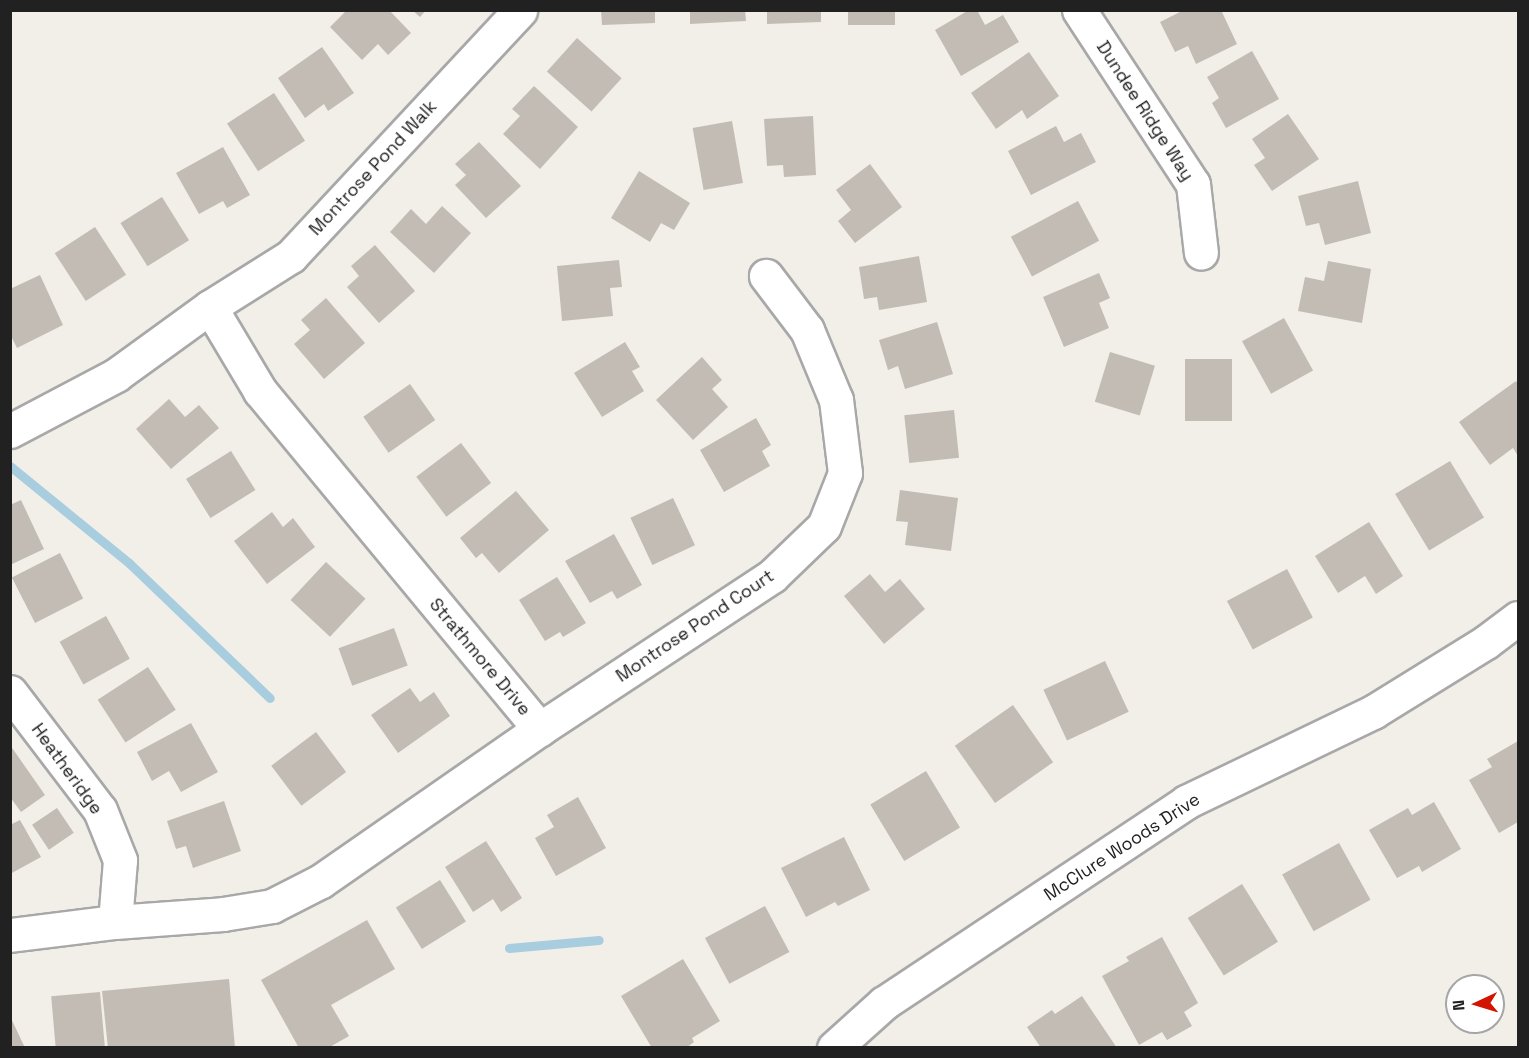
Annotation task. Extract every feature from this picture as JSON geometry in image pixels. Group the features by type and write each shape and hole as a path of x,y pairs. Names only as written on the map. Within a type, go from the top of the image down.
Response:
{"street":[{"name":"Montrose Pond Walk","path":"210,307 291,256 520,10"},
{"name":"Dundee Ridge Way","path":"1079,10 1193,184 1201,253"},
{"name":"Montrose Pond Court","path":"540,729 772,576 824,526 845,473 836,400 807,330 766,276"},
{"path":"10,431 116,375 210,307"},
{"name":"Strathmore Drive","path":"10,935 115,922 223,914 272,906 321,881 540,729 260,391 210,307"},
{"name":"McClure Woods Drive","path":"834,1047 884,1003 1186,802 1373,712 1486,642 1518,618"},
{"name":"Heatheridge","path":"10,692 100,810 120,860 115,922"}],"building":[{"path":"347,10 389,10 411,33 388,55 378,44 362,60 330,27"},
{"path":"412,10 426,10 420,17"},
{"path":"601,10 655,10 655,23 602,25"},
{"path":"690,10 745,10 746,21 690,24"},
{"path":"767,10 821,10 821,22 767,24"},
{"path":"848,10 895,10 895,25 848,25"},
{"path":"969,10 977,10 985,25 1003,15 1019,42 961,76 935,30"},
{"path":"1184,10 1221,10 1237,44 1196,64 1188,46 1175,52 1160,22"},
{"path":"577,38 622,78 591,112 547,71"},
{"path":"322,47 354,93 328,111 324,104 305,118 278,78"},
{"path":"1252,51 1279,99 1226,128 1212,103 1219,98 1207,77"},
{"path":"1029,52 1059,96 1027,119 1022,110 996,129 971,93"},
{"path":"534,86 578,127 540,169 503,134 520,116 512,109"},
{"path":"274,93 305,141 258,171 227,123"},
{"path":"1288,114 1319,159 1272,191 1254,165 1265,158 1252,139"},
{"path":"813,116 816,175 784,177 783,165 767,166 764,119"},
{"path":"732,121 743,183 704,190 693,128"},
{"path":"1056,126 1064,142 1081,133 1096,162 1031,195 1008,151"},
{"path":"479,142 521,186 486,218 455,185 466,175 455,164"},
{"path":"223,147 250,195 227,208 223,201 199,214 176,173"},
{"path":"870,164 902,207 855,243 838,221 851,210 836,190"},
{"path":"639,171 690,203 674,230 661,223 650,242 611,218"},
{"path":"1358,181 1371,233 1325,245 1319,223 1306,226 1298,196"},
{"path":"162,197 189,240 147,266 120,223"},
{"path":"1078,201 1099,241 1032,276 1011,237"},
{"path":"442,206 471,233 434,273 390,232 411,209 426,224"},
{"path":"95,227 126,275 86,301 55,253"},
{"path":"375,245 415,291 379,323 347,287 359,276 351,266"},
{"path":"919,256 927,302 879,310 877,297 864,299 859,267"},
{"path":"619,260 622,287 610,288 613,316 562,321 557,266"},
{"path":"1328,261 1371,269 1362,323 1298,311 1305,277 1324,281"},
{"path":"1099,273 1110,298 1099,303 1109,328 1064,347 1043,297"},
{"path":"40,275 63,325 17,348 10,334 10,289"},
{"path":"326,298 365,343 324,379 294,344 310,330 301,320"},
{"path":"1284,318 1313,370 1271,394 1242,341"},
{"path":"937,322 953,374 905,389 898,366 888,370 879,340"},
{"path":"625,342 640,367 632,371 644,391 602,417 574,373"},
{"path":"1110,352 1155,366 1140,415 1095,402"},
{"path":"702,357 722,380 712,389 728,407 693,440 656,400"},
{"path":"1185,359 1232,359 1232,421 1185,421"},
{"path":"1516,381 1518,384 1518,456 1513,448 1490,465 1459,422"},
{"path":"410,384 435,420 389,453 363,417"},
{"path":"169,399 185,417 199,405 219,428 171,469 136,429"},
{"path":"954,410 959,458 909,463 904,415"},
{"path":"756,418 771,445 762,451 770,466 724,492 700,450"},
{"path":"461,443 491,483 446,517 416,477"},
{"path":"231,451 255,490 210,518 186,479"},
{"path":"1450,461 1484,518 1429,551 1395,494"},
{"path":"900,490 958,498 951,551 905,545 908,522 896,521"},
{"path":"516,491 549,530 499,573 482,553 476,558 460,538"},
{"path":"673,498 695,545 652,565 630,518"},
{"path":"21,500 44,549 10,565 10,505"},
{"path":"272,512 283,527 293,518 315,547 267,584 234,541"},
{"path":"1369,522 1403,576 1376,594 1365,576 1338,593 1315,556"},
{"path":"614,534 642,585 617,599 612,591 590,603 565,561"},
{"path":"60,553 83,598 35,623 12,578"},
{"path":"326,562 365,599 330,637 291,600"},
{"path":"1287,569 1313,618 1253,649 1227,601"},
{"path":"870,574 885,592 900,579 925,609 884,644 844,596"},
{"path":"557,577 586,623 563,637 560,632 545,641 519,600"},
{"path":"106,616 130,659 83,685 60,642"},
{"path":"394,628 408,666 352,686 339,648"},
{"path":"1105,661 1129,712 1067,740 1043,690"},
{"path":"148,667 176,710 125,742 98,700"},
{"path":"410,688 420,702 434,692 450,716 398,753 371,715"},
{"path":"1013,705 1053,762 995,803 955,746"},
{"path":"191,723 218,772 181,792 169,771 152,781 137,752"},
{"path":"316,732 346,772 301,806 271,766"},
{"path":"1518,741 1518,822 1499,833 1469,780 1492,767 1487,759"},
{"path":"10,745 45,795 21,812 10,797"},
{"path":"926,771 960,828 904,861 870,804"},
{"path":"578,797 606,848 556,876 535,838 554,827 547,815"},
{"path":"224,801 241,851 193,868 186,846 176,849 167,821"},
{"path":"1434,802 1461,849 1422,872 1419,866 1397,878 1369,830 1408,808 1412,815"},
{"path":"57,808 74,833 49,850 32,825"},
{"path":"20,820 41,857 10,874 10,825"},
{"path":"844,837 870,890 838,906 835,902 806,917 781,868"},
{"path":"486,841 522,898 501,912 493,899 473,912 445,867"},
{"path":"1339,843 1371,900 1314,931 1282,875"},
{"path":"440,880 466,922 422,949 396,908"},
{"path":"1242,884 1278,942 1224,976 1188,918"},
{"path":"765,906 789,952 729,984 705,938"},
{"path":"367,920 395,969 331,1005 349,1036 328,1048 299,1048 261,980"},
{"path":"1162,937 1198,1003 1184,1012 1192,1026 1167,1040 1162,1032 1139,1045 1102,976 1129,961 1126,957"},
{"path":"683,959 720,1021 692,1038 694,1042 686,1048 652,1048 621,996"},
{"path":"229,979 235,1048 108,1048 102,991"},
{"path":"100,992 105,1048 56,1048 51,996"},
{"path":"1082,996 1117,1048 1041,1048 1027,1027 1052,1010 1055,1014"},
{"path":"10,1016 25,1048 10,1048"}],"waterway":[{"path":"10,466 129,563 270,698"},
{"path":"509,948 599,940"}]}
